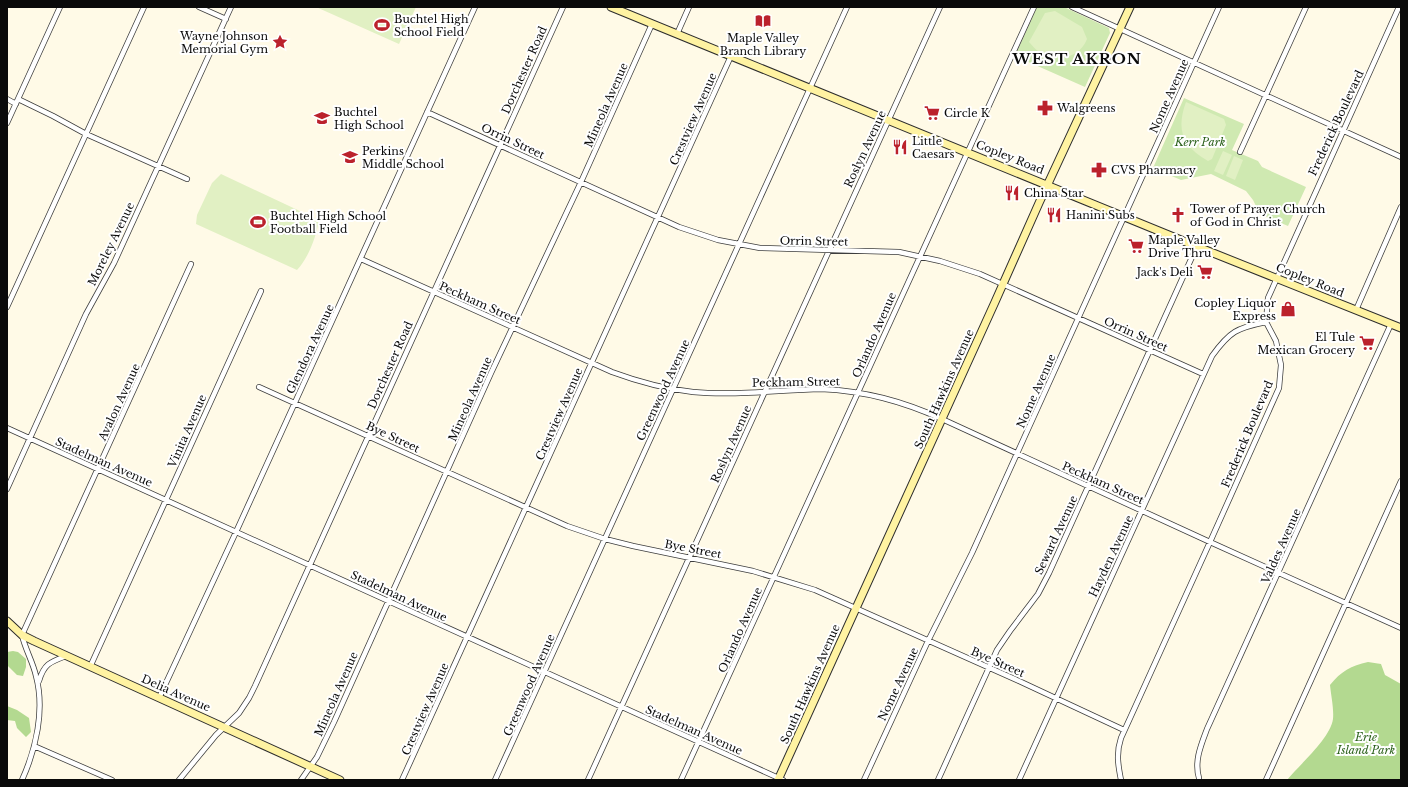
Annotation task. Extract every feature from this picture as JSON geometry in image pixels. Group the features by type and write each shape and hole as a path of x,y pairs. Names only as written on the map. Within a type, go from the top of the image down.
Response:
{"main road":[{"name":"Copley Road","path":"611,7 1277,279 1401,328"},
{"name":"South Hawkins Avenue","path":"780,779 856,608 1130,7"},
{"name":"Delia Avenue","path":"7,621 22,635 340,780"}],"street":[{"path":"7,123 60,7"},
{"path":"7,307 144,7"},
{"path":"199,7 226,19"},
{"name":"Moreley Avenue","path":"7,489 86,314 114,263 231,7"},
{"name":"Glendora Avenue","path":"159,698 475,7"},
{"name":"Dorchester Road","path":"179,780 224,727 239,713 249,698 563,7"},
{"path":"677,34 689,7"},
{"name":"Greenwood Avenue","path":"495,780 847,7"},
{"name":"Roslyn Avenue","path":"588,780 940,7"},
{"name":"Orlando Avenue","path":"681,780 1034,7"},
{"path":"1072,7 1401,157"},
{"name":"Nome Avenue","path":"864,780 928,641 972,553 1018,454 1219,7"},
{"path":"1240,152 1306,7"},
{"name":"Frederick Boulevard","path":"1121,780 1117,762 1120,738 1279,388 1282,365 1278,346 1266,322 1268,298 1399,7"},
{"name":"Mineola Avenue","path":"301,780 311,767 328,734 512,327 581,182 652,24"},
{"name":"Crestview Avenue","path":"402,780 731,56"},
{"path":"7,99 47,112 86,134 187,179"},
{"name":"Orrin Street","path":"428,112 658,217 701,235 739,245 774,249 899,252 920,256 971,270 1203,374"},
{"path":"1356,310 1401,207"},
{"name":"Seward Avenue","path":"938,780 988,668 1002,642 1038,594 1049,574 1197,246"},
{"name":"Peckham Street","path":"361,259 592,363 638,382 673,389 710,393 821,389 859,392 883,397 905,404 942,419 1401,628"},
{"name":"Avalon Avenue","path":"22,635 192,264"},
{"name":"Vinita Avenue","path":"90,667 261,291"},
{"name":"Hayden Avenue","path":"1019,780 1203,374 1218,348 1233,332 1244,327 1266,322"},
{"name":"Valdes Avenue","path":"1199,778 1197,773 1197,761 1202,742 1391,324"},
{"name":"Bye Street","path":"259,387 567,526 605,539 661,553 753,571 814,590 1124,730"},
{"name":"Stadelman Avenue","path":"7,428 780,779"},
{"path":"1266,780 1345,602 1401,481"},
{"path":"22,635 34,667 38,683 40,704 34,746 22,780"},
{"path":"38,683 48,663 66,656"},
{"path":"34,746 112,780"}],"green space":[{"name":"Buchtel High School Field","path":"316,7 416,7 399,44"},
{"path":"1037,7 1064,7 1109,28 1110,33 1085,87 1015,56"},
{"path":"1055,11 1082,27 1087,39 1083,46 1073,55 1059,58 1045,55 1029,42 1045,13"},
{"name":"Kerr Park","path":"1184,98 1244,124 1232,150 1258,161 1262,167 1306,187 1288,226 1259,212 1253,200 1246,191 1211,174 1181,180 1153,168"},
{"path":"1186,102 1224,119 1226,125 1212,159 1208,161 1192,149 1184,136 1182,121"},
{"path":"1223,151 1232,155 1223,175 1214,171"},
{"path":"1234,156 1243,160 1235,180 1226,176"},
{"name":"Buchtel High School Football Field","path":"221,174 319,220 311,246 305,259 297,270 196,224 197,215 212,183"},
{"path":"7,652 18,652 26,659 26,667 23,676 17,675 7,665"},
{"name":"Erie Island Park","path":"1368,662 1381,664 1385,675 1401,684 1401,780 1287,780 1321,743 1331,727 1333,719 1333,706 1330,685 1338,676 1347,670 1356,665"},
{"path":"7,706 17,710 29,718 31,732 26,737 17,728 15,721 7,720"}],"place":[{"name":"Maple Valley Branch Library","path":"763,21"},
{"name":"Buchtel High School Field","path":"382,25"},
{"name":"Wayne Johnson Memorial Gym","path":"280,42"},
{"name":"Walgreens","path":"1045,108"},
{"name":"Circle K","path":"932,113"},
{"name":"Buchtel High School","path":"322,118"},
{"name":"Little Caesars","path":"900,147"},
{"name":"Perkins Middle School","path":"350,157"},
{"name":"CVS Pharmacy","path":"1099,170"},
{"name":"China Star","path":"1012,193"},
{"name":"Hanini Subs","path":"1054,215"},
{"name":"Tower of Prayer Church of God in Christ","path":"1178,215"},
{"name":"Buchtel High School Football Field","path":"258,222"},
{"name":"Maple Valley Drive Thru","path":"1136,246"},
{"name":"Jack's Deli","path":"1205,272"},
{"name":"Copley Liquor Express","path":"1288,309"},
{"name":"El Tule Mexican Grocery","path":"1367,343"}],"district":[{"name":"WEST AKRON","path":"1077,58"}]}
